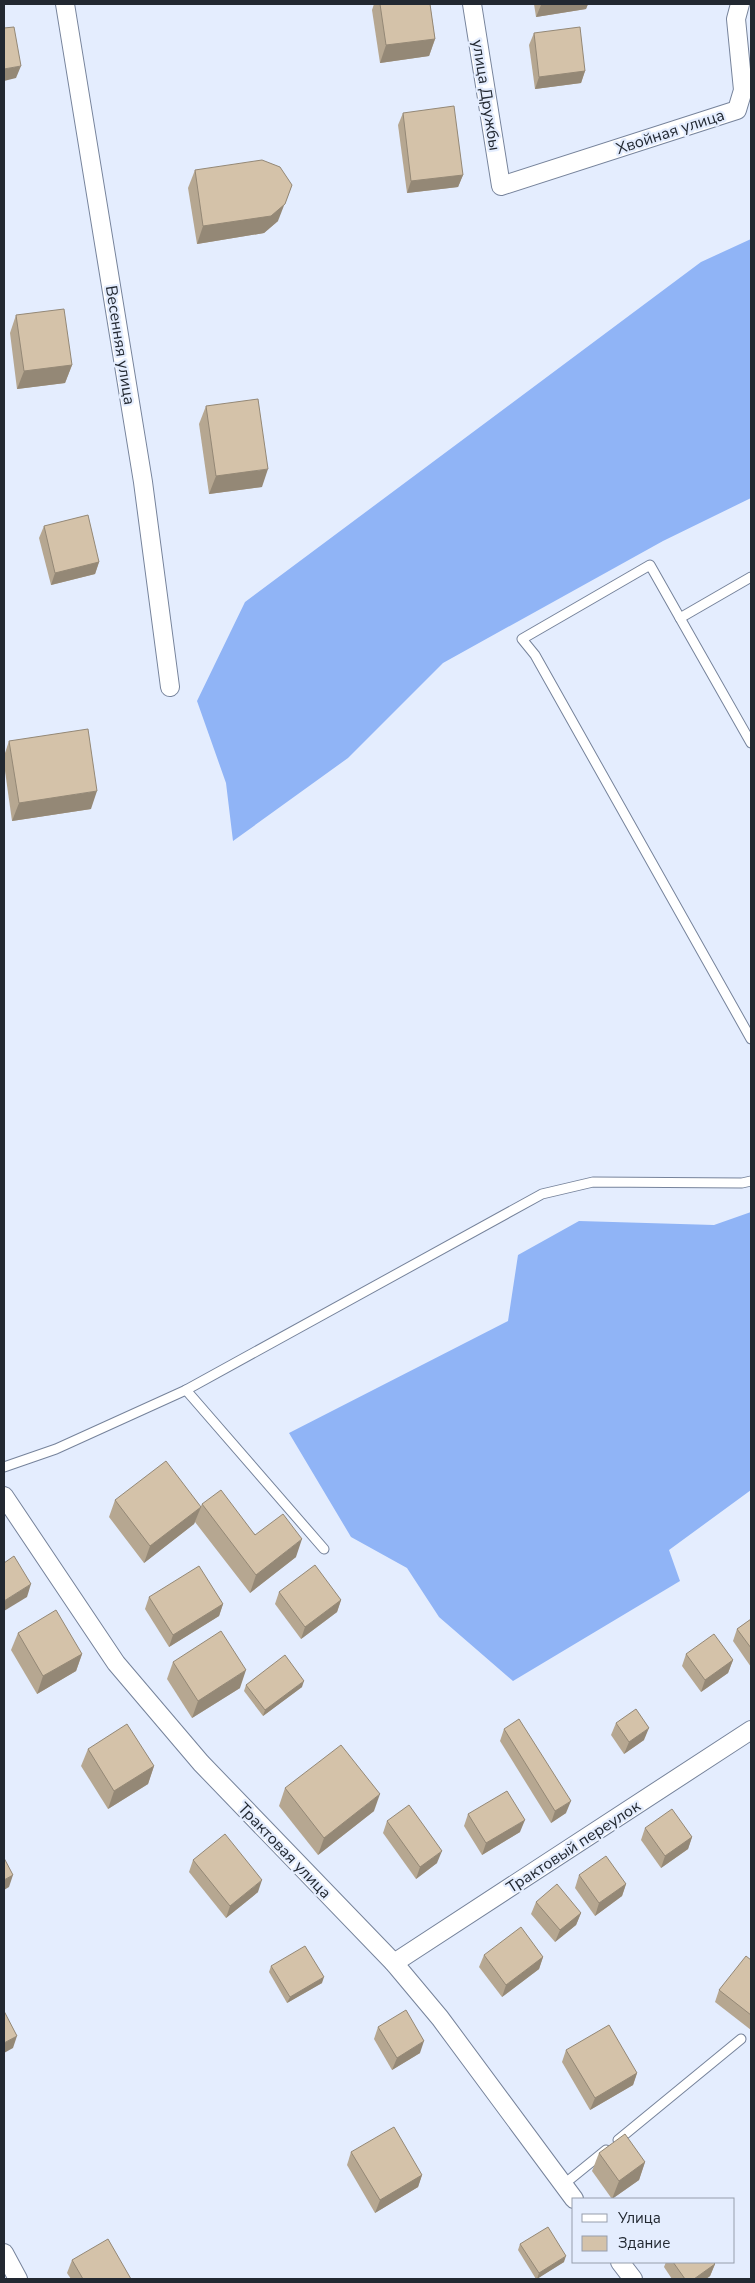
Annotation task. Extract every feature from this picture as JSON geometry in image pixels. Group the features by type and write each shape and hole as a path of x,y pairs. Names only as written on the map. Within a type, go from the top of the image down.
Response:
{"street":[{"name":"Весенняя улица","path":"65,4 143,482 170,687"},
{"name":"улица Дружбы","path":"472,4 501,186"},
{"name":"Хвойная улица","path":"501,186 737,110 743,90 736,19 740,4"},
{"name":"Трактовая улица","path":"4,1496 116,1663 202,1763 394,1963 440,2018 573,2198"},
{"name":"Трактовый переулок","path":"394,1963 708,1756 751,1730"},
{"path":"4,2253 18,2279"},
{"path":"621,2263 633,2279"}],"lane":[{"path":"751,743 650,565 522,639 535,655 751,1039"},
{"path":"680,618 751,577"},
{"path":"4,1467 56,1449 186,1390 542,1194 592,1182 742,1183 751,1181"},
{"path":"186,1390 324,1549"},
{"path":"563,2185 741,2039"}],"shaded area":[{"path":"751,239 751,498 663,541 443,663 348,758 233,841 226,783 197,701 245,602 701,262"},
{"path":"751,1212 751,1490 669,1550 680,1581 513,1681 439,1617 407,1568 351,1537 289,1433 508,1321 518,1255 579,1221 714,1225"}],"building":[{"path":"380,4 430,4 435,39 386,45"},
{"path":"14,27 21,66 4,69 4,28"},
{"path":"580,27 585,71 539,77 534,33"},
{"path":"454,106 463,175 411,181 403,113"},
{"path":"262,160 280,167 292,185 285,204 271,216 203,226 195,170"},
{"path":"64,309 72,365 24,371 16,315"},
{"path":"258,399 268,469 216,476 206,406"},
{"path":"88,515 99,562 55,573 44,526"},
{"path":"88,729 97,791 19,803 9,741"},
{"path":"166,1461 201,1507 150,1546 115,1500"},
{"path":"221,1490 255,1535 283,1514 302,1539 256,1575 202,1504"},
{"path":"14,1556 31,1584 4,1601 4,1563"},
{"path":"315,1565 341,1600 305,1627 279,1592"},
{"path":"199,1566 223,1604 173,1635 149,1597"},
{"path":"56,1610 82,1654 43,1676 18,1633"},
{"path":"751,1619 751,1648 737,1629"},
{"path":"221,1631 246,1670 198,1701 173,1662"},
{"path":"714,1634 733,1660 705,1680 686,1654"},
{"path":"285,1655 304,1681 265,1710 246,1685"},
{"path":"636,1709 649,1728 629,1742 616,1723"},
{"path":"519,1719 571,1801 555,1811 504,1729"},
{"path":"127,1724 154,1766 114,1791 88,1749"},
{"path":"341,1745 380,1794 324,1838 285,1788"},
{"path":"507,1791 525,1820 486,1843 468,1814"},
{"path":"409,1805 442,1851 420,1867 387,1821"},
{"path":"672,1809 692,1837 665,1856 645,1828"},
{"path":"225,1834 262,1880 230,1906 193,1860"},
{"path":"606,1856 626,1884 599,1903 579,1875"},
{"path":"4,1858 13,1875 4,1880"},
{"path":"557,1884 581,1913 560,1930 536,1902"},
{"path":"521,1927 543,1957 506,1985 484,1955"},
{"path":"305,1946 324,1977 290,1997 271,1966"},
{"path":"746,1956 751,1960 751,2015 719,1990"},
{"path":"406,2010 424,2041 397,2058 378,2027"},
{"path":"4,2011 17,2036 4,2043"},
{"path":"609,2025 637,2073 595,2098 566,2050"},
{"path":"394,2127 422,2175 380,2200 351,2152"},
{"path":"625,2134 645,2162 619,2181 599,2153"},
{"path":"548,2227 566,2256 539,2273 520,2244"},
{"path":"108,2239 131,2279 83,2279 72,2260"},
{"path":"674,2263 715,2264 694,2279 685,2279"}]}
